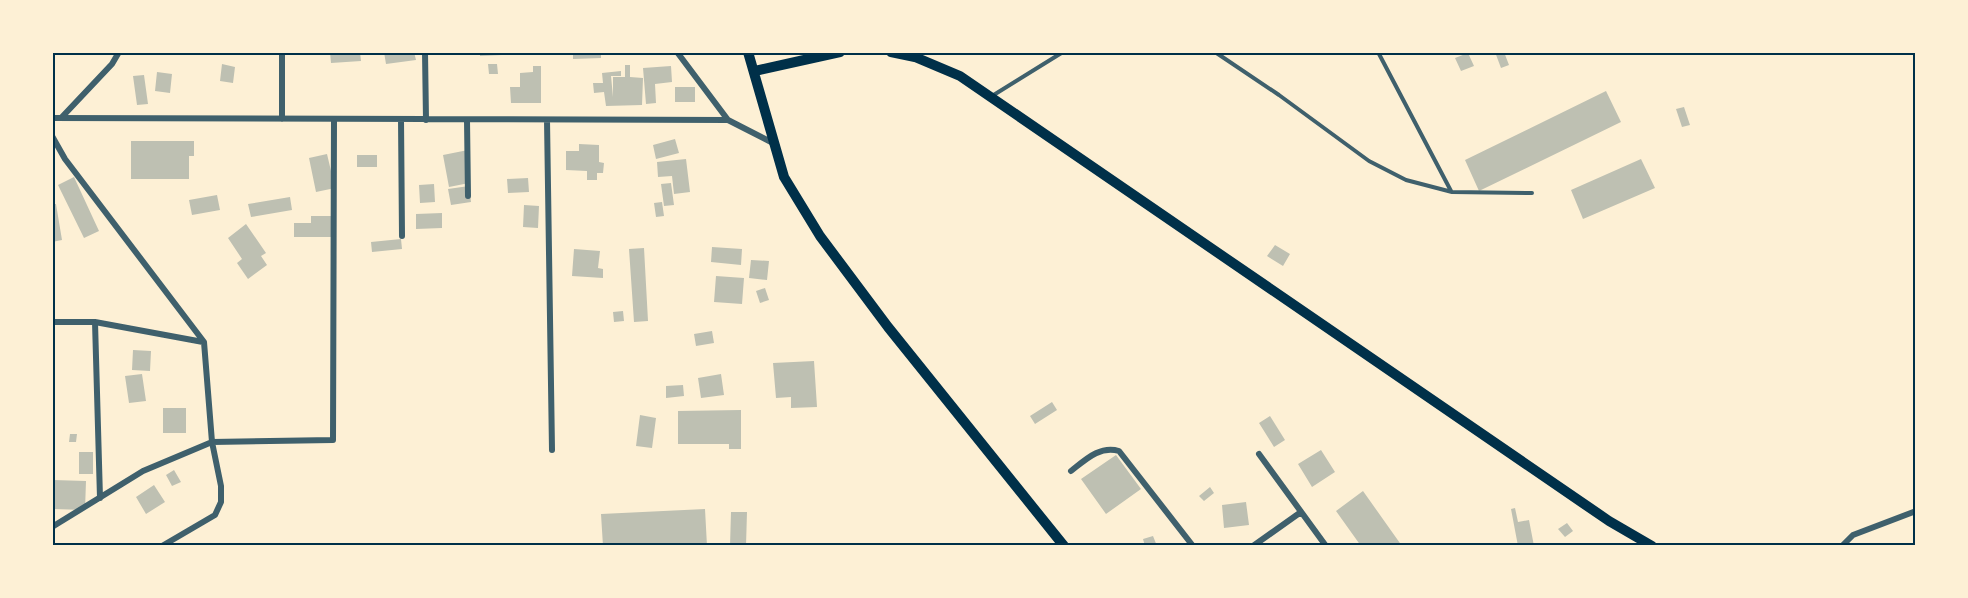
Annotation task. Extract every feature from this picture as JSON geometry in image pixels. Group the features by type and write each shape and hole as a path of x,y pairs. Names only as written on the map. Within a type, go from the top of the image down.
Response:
{"main road":[{"path":"748,52 784,177 820,236 888,327 1064,546"},
{"path":"755,71 840,52"},
{"path":"891,52 915,57 960,76 1609,521 1652,546"}],"street":[{"path":"62,117 112,64 119,52"},
{"path":"282,52 282,119"},
{"path":"425,52 426,120"},
{"path":"677,52 728,120 775,144"},
{"path":"52,118 728,120"},
{"path":"52,527 143,471 212,442 333,440 334,119"},
{"path":"401,119 402,237"},
{"path":"467,120 468,196"},
{"path":"547,120 552,450"},
{"path":"52,136 65,159 204,342 212,442 221,486 221,502 215,515 174,542 162,546"},
{"path":"52,322 95,322 204,342"},
{"path":"95,322 100,498"},
{"path":"1071,471 1102,450 1112,448 1119,451 1194,546"},
{"path":"1259,454 1326,546"},
{"path":"1842,546 1853,535 1916,511"},
{"path":"1253,546 1301,512"}],"lane":[{"path":"990,97 1063,52"},
{"path":"1215,52 1279,95 1369,161 1406,180 1452,192 1532,194"},
{"path":"1378,52 1452,192"}],"building":[{"path":"330,52 360,52 361,61 331,63"},
{"path":"384,52 414,52 416,60 386,64"},
{"path":"480,52 502,52 502,55 480,56"},
{"path":"573,52 601,52 601,58 573,59"},
{"path":"1495,52 1504,52 1509,65 1501,68"},
{"path":"1468,53 1474,66 1461,71 1455,58"},
{"path":"222,64 235,67 233,83 220,81"},
{"path":"488,64 497,64 498,74 489,74"},
{"path":"625,65 630,65 630,77 643,78 642,105 606,106 604,92 594,93 593,83 603,83 602,73 621,71 621,76 611,76 613,97 613,77 625,77"},
{"path":"533,66 541,66 541,103 511,103 510,87 520,87 520,73 533,72"},
{"path":"671,66 672,82 655,84 656,103 646,104 643,68"},
{"path":"157,72 172,74 170,93 155,91"},
{"path":"144,75 148,104 137,105 133,76"},
{"path":"675,87 695,87 695,102 675,102"},
{"path":"1606,91 1621,122 1479,191 1465,160"},
{"path":"1684,107 1690,125 1682,127 1676,109"},
{"path":"675,139 679,153 656,159 653,145"},
{"path":"131,141 194,141 194,156 189,156 189,179 131,179"},
{"path":"579,144 599,145 599,162 604,163 603,173 597,173 597,180 587,180 587,171 566,170 566,151 579,151"},
{"path":"468,150 469,183 449,187 443,155"},
{"path":"327,154 335,188 316,192 309,158"},
{"path":"357,155 377,155 377,167 357,167"},
{"path":"686,159 690,192 674,194 672,176 658,177 657,162"},
{"path":"1641,159 1655,188 1583,219 1571,190"},
{"path":"74,177 99,231 84,238 58,185"},
{"path":"528,178 529,192 508,193 507,179"},
{"path":"671,183 674,205 664,206 661,184"},
{"path":"434,184 435,202 420,203 419,185"},
{"path":"469,186 471,202 451,205 448,189"},
{"path":"217,195 220,210 192,215 189,200"},
{"path":"290,197 292,210 251,217 248,204"},
{"path":"662,202 664,216 656,217 654,203"},
{"path":"52,204 56,204 62,240 52,242"},
{"path":"524,205 539,206 538,228 523,227"},
{"path":"442,213 442,228 416,229 416,214"},
{"path":"311,216 332,216 332,237 294,237 294,223 311,223"},
{"path":"246,224 266,253 261,256 267,265 248,279 237,263 242,259 228,238"},
{"path":"401,239 402,249 372,252 371,242"},
{"path":"1275,245 1290,254 1283,266 1267,256"},
{"path":"712,247 742,249 741,265 711,262"},
{"path":"644,248 648,321 634,322 629,249"},
{"path":"574,249 600,251 598,268 603,269 603,278 572,276"},
{"path":"751,260 769,261 767,280 749,278"},
{"path":"716,276 744,278 742,304 714,302"},
{"path":"765,288 769,300 760,303 756,291"},
{"path":"623,311 624,321 614,322 613,312"},
{"path":"712,331 714,343 696,346 694,334"},
{"path":"133,350 151,351 150,371 132,370"},
{"path":"814,361 817,407 791,408 791,397 776,398 773,363"},
{"path":"142,374 146,401 129,403 125,376"},
{"path":"721,374 724,395 701,398 698,378"},
{"path":"683,385 684,396 666,398 666,386"},
{"path":"1052,402 1057,410 1035,424 1030,416"},
{"path":"163,408 186,408 186,433 163,433"},
{"path":"741,410 741,449 729,449 729,444 678,444 678,411"},
{"path":"640,415 656,418 652,448 636,446"},
{"path":"1270,416 1285,440 1274,447 1259,423"},
{"path":"70,434 77,434 76,442 69,442"},
{"path":"1321,450 1335,472 1312,487 1298,464"},
{"path":"79,452 93,452 93,474 79,474"},
{"path":"1116,455 1141,489 1106,514 1081,479"},
{"path":"174,470 181,482 172,486 166,475"},
{"path":"53,480 86,481 85,510 53,509"},
{"path":"154,485 165,502 146,514 136,497"},
{"path":"1210,487 1214,493 1204,501 1199,496"},
{"path":"1363,491 1402,546 1361,546 1336,511"},
{"path":"1246,502 1249,525 1224,528 1222,505"},
{"path":"1515,508 1518,522 1529,520 1534,546 1518,546 1511,509"},
{"path":"705,509 707,546 603,546 601,514"},
{"path":"731,512 747,512 746,546 730,546"},
{"path":"1567,523 1573,531 1565,537 1558,529"},
{"path":"1153,536 1157,546 1145,546 1143,539"}]}
